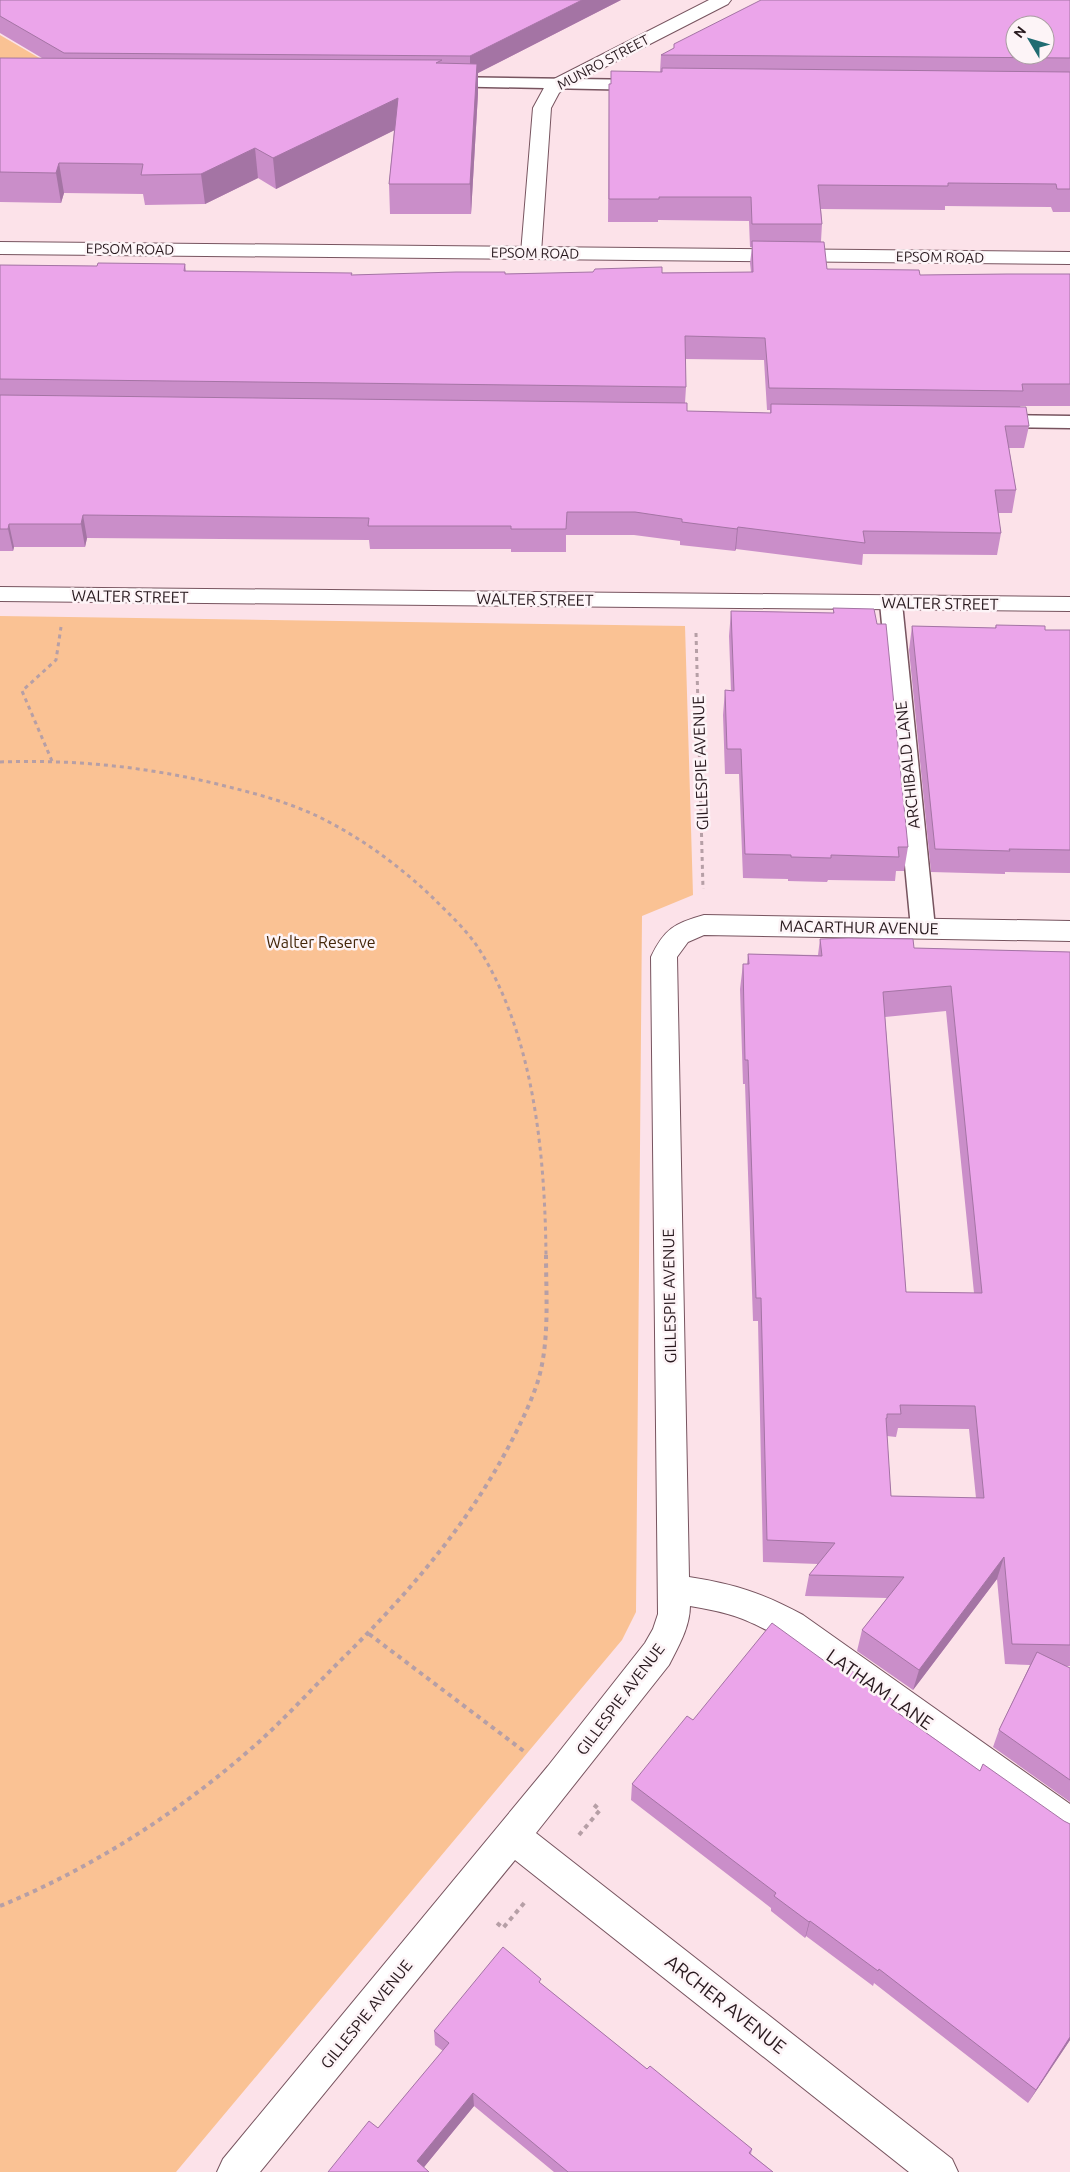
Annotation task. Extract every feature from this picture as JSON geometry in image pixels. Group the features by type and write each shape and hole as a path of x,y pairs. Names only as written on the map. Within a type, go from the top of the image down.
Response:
{"street":[{"name":"MUNRO STREET","path":"531,253 542,108 551,90 560,83 722,0"},
{"name":"EPSOM ROAD","path":"0,248 1070,258"},
{"name":"WALTER STREET","path":"0,594 1070,604"},
{"name":"MACARTHUR AVENUE","path":"664,957 669,945 678,934 704,924 1070,931"},
{"name":"GILLESPIE AVENUE","path":"247,2168 560,1778 657,1654 668,1634 674,1614 674,1589 664,957"},
{"name":"LATHAM LANE","path":"674,1589 723,1597 760,1609 791,1626 1070,1824"},
{"name":"ARCHER AVENUE","path":"512,1836 939,2172"}],"lane":[{"path":"426,82 659,85"},
{"path":"971,421 1070,422"},
{"name":"ARCHIBALD LANE","path":"890,603 922,928"}],"path":[{"path":"52,761 22,691 56,660 66,595"},
{"name":"GILLESPIE AVENUE","path":"695,601 704,924"},
{"path":"0,762 52,761 128,766 212,782 291,805 347,832 418,884 476,945 495,978 514,1024 532,1101 542,1160 547,1240 545,1321 541,1370 523,1418 499,1468 468,1518 431,1565 369,1634 241,1757 111,1851 32,1894 0,1906"},
{"path":"369,1634 560,1778"}],"green space":[{"path":"0,35 65,73 0,74"},
{"name":"Walter Reserve","path":"0,616 685,626 693,895 642,916 636,1612 622,1640 176,2172 0,2172"}],"building":[{"path":"0,0 582,0 470,56 64,53 0,16"},
{"path":"761,0 1070,0 1070,58 1055,58 1055,15 1005,15 1005,58 661,55 674,48 674,44"},
{"path":"0,58 442,60 436,63 477,64 470,184 389,184 398,98 273,158 255,148 201,174 141,175 143,164 59,163 56,173 0,172"},
{"path":"662,68 1070,72 1070,189 1057,189 1056,184 948,183 948,186 818,185 822,224 752,224 751,197 609,199 609,84 611,84 611,71 662,72"},
{"path":"752,241 824,242 827,269 919,270 920,275 1070,274 1070,384 1022,384 1023,391 769,388 765,338 685,336 686,387 0,379 0,265 97,266 98,263 185,264 184,271 352,273 351,275 456,272 505,272 505,274 593,272 595,269 662,267 662,273 753,272"},
{"path":"0,395 687,403 687,411 771,413 771,404 1026,407 1029,426 1005,426 1016,490 995,490 1001,533 863,531 865,543 682,522 682,519 635,512 567,512 566,529 511,529 511,526 368,526 369,518 83,515 81,524 9,524 8,529 0,529"},
{"path":"833,608 874,609 877,624 886,624 908,847 898,847 899,857 831,855 831,858 745,854 741,749 727,749 725,690 734,691 731,611 834,613"},
{"path":"996,625 1045,626 1045,630 1070,630 1070,850 935,849 912,626 996,628"},
{"path":"820,939 913,939 914,948 1070,952 1070,1645 1012,1644 1004,1557 919,1670 862,1630 904,1577 809,1575 835,1543 767,1540 761,1298 756,1298 748,1060 745,1060 743,964 749,964 748,954 822,956","holes":["951,986 982,1293 906,1292 883,992","900,1405 975,1406 984,1498 891,1496 886,1418 887,1414 901,1414"]},
{"path":"772,1623 834,1668 839,1662 896,1702 891,1708 980,1771 983,1764 1070,1824 1070,2037 1036,2090 879,1969 878,1971 774,1896 776,1893 632,1784 687,1716 693,1720"},
{"path":"1037,1652 1070,1668 1070,1780 999,1730"},
{"path":"503,1947 541,1979 539,1982 647,2069 650,2066 752,2149 749,2153 773,2172 568,2172 473,2093 417,2161 429,2172 328,2172 369,2121 378,2128 449,2043 434,2031"}]}
